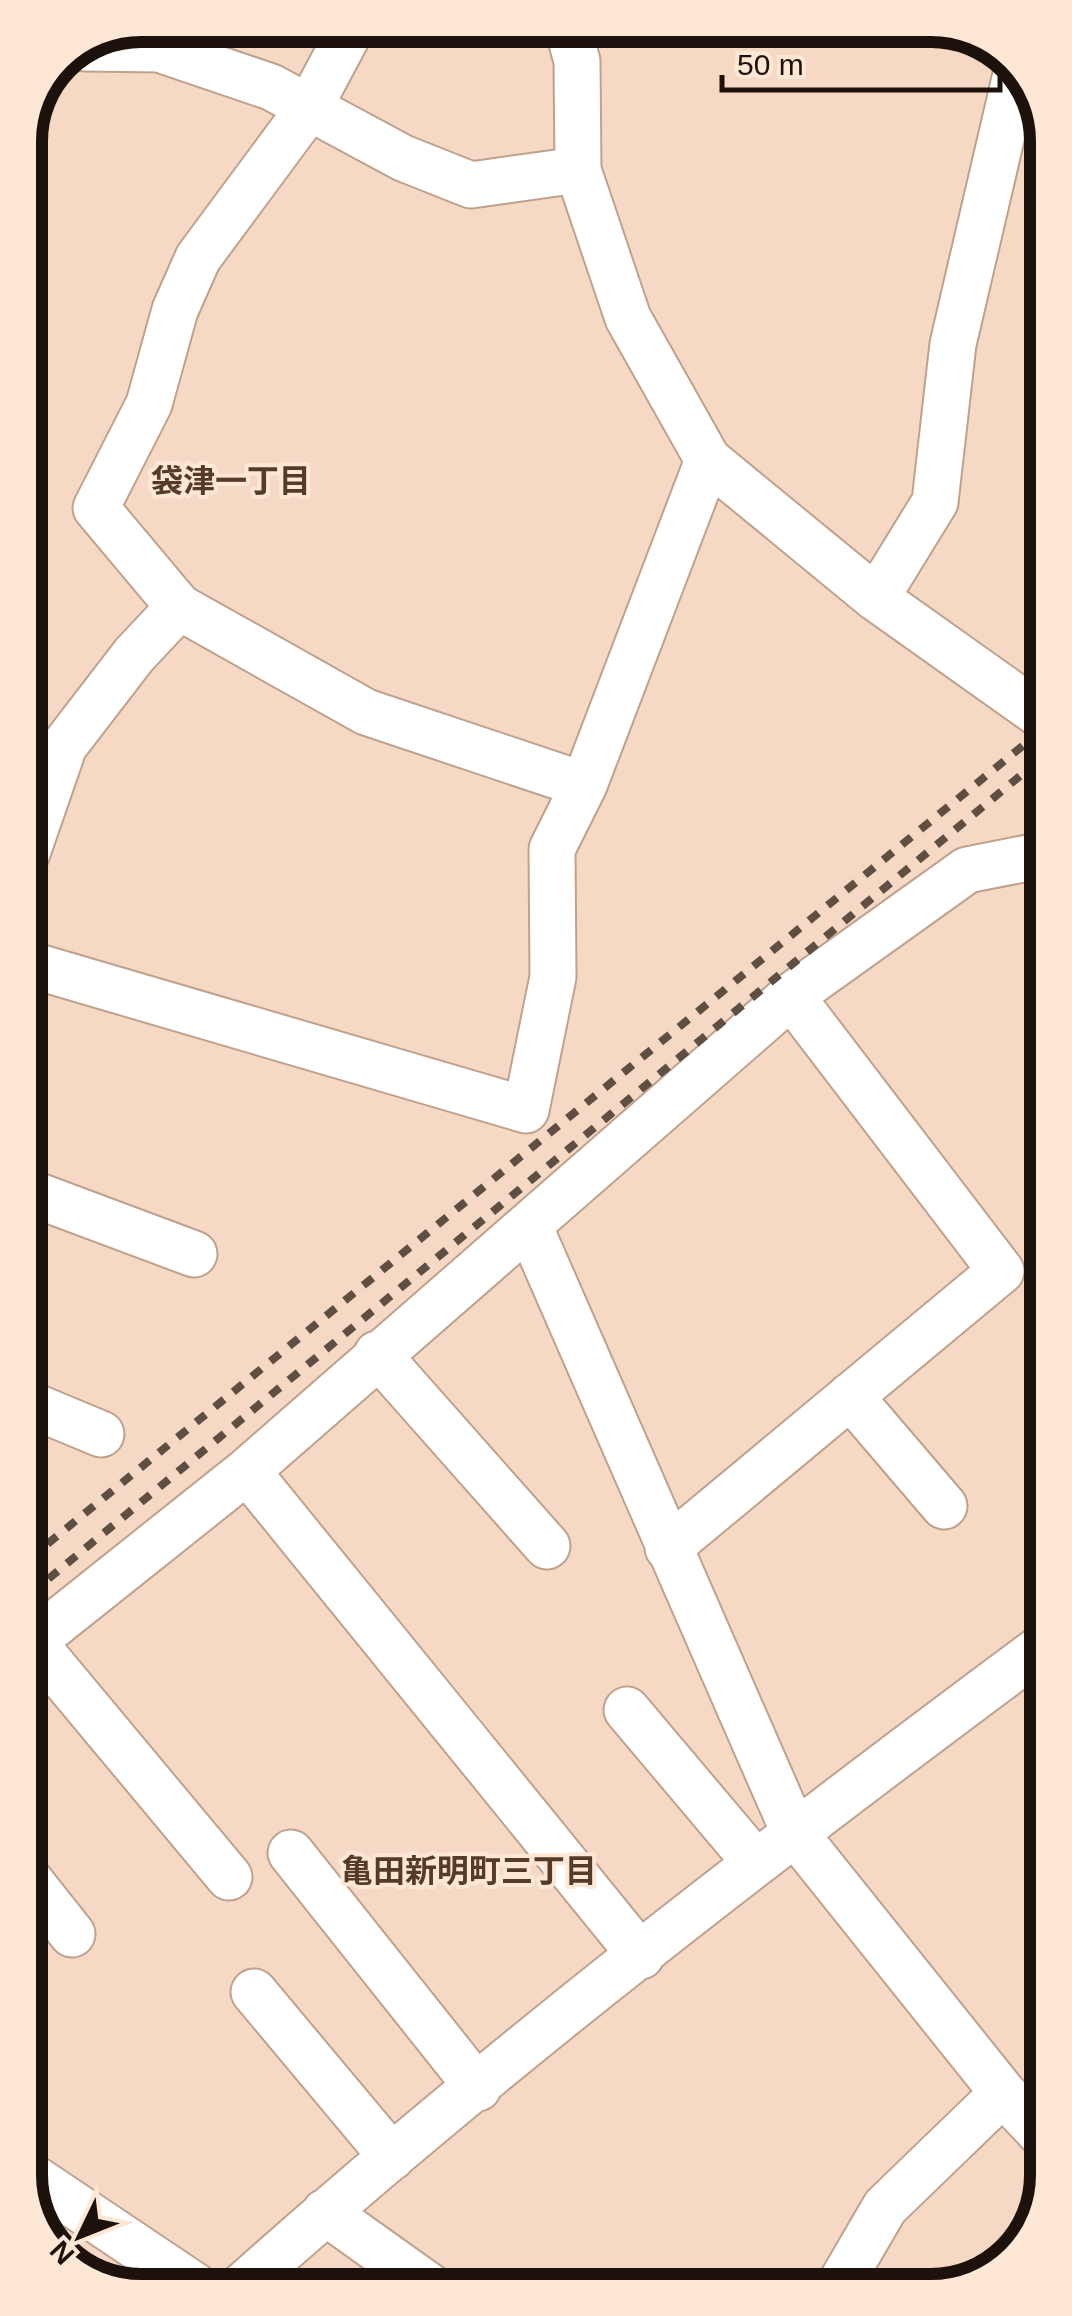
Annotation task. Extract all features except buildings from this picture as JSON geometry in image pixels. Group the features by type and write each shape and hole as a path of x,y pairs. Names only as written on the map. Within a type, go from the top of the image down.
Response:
{"street":[{"path":"344,42 310,108 198,258 175,310 149,404 96,508 178,607 366,712 584,784"},
{"path":"572,43 578,62 578,170 628,318 708,460 876,598 1030,707"},
{"path":"108,48 159,49 271,87 403,158 471,184 578,170"},
{"path":"876,598 935,502 952,344 1022,104"},
{"path":"43,968 526,1110 553,977 552,849 584,784 708,460"},
{"path":"43,808 64,746 134,654 178,607"},
{"path":"42,1634 247,1471 378,1354 530,1228 791,996 967,870 1030,858"},
{"path":"668,1548 1000,1271 791,996"},
{"path":"42,1197 194,1254"},
{"path":"530,1228 794,1832 1030,2122"},
{"path":"378,1354 547,1546"},
{"path":"850,1396 944,1506"},
{"path":"42,1410 101,1434"},
{"path":"247,1471 641,1956"},
{"path":"42,1656 229,1877"},
{"path":"257,2273 392,2157 794,1832 1030,1657"},
{"path":"628,1710 756,1863"},
{"path":"291,1853 478,2088"},
{"path":"42,1896 72,1934"},
{"path":"254,1992 392,2157"},
{"path":"846,2274 885,2207 1003,2093"},
{"path":"43,2184 176,2273"},
{"path":"326,2212 412,2273"}],"railway":[{"path":"42,1548 1030,740"},
{"path":"42,1584 1030,768"}],"district":[{"name":"袋津一丁目","path":"231,481"},
{"name":"亀田新明町三丁目","path":"469,1871"}]}
